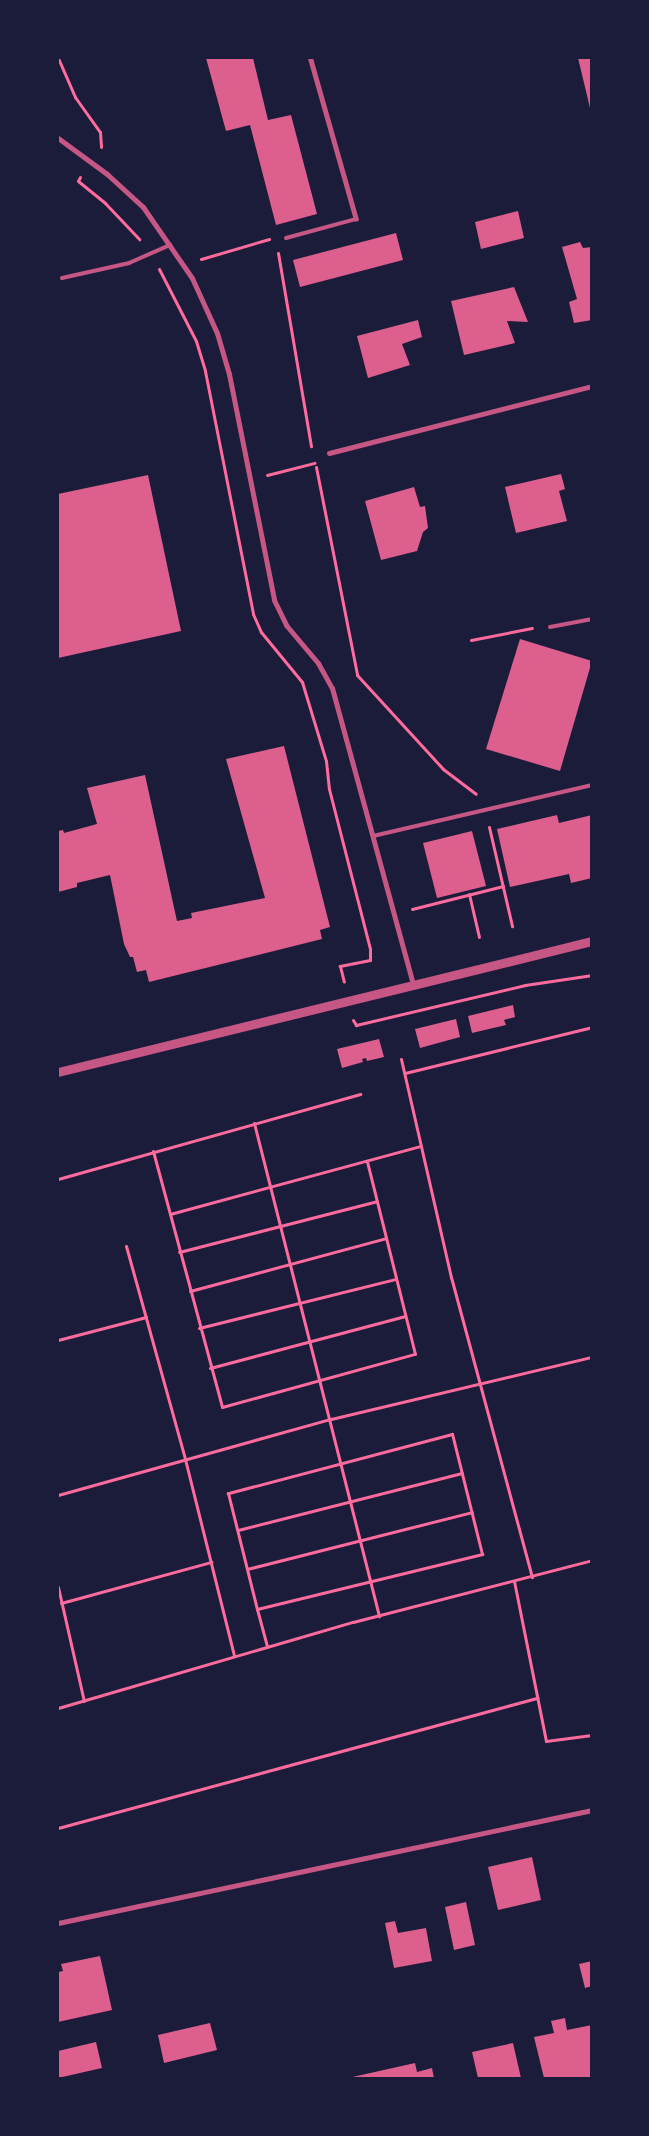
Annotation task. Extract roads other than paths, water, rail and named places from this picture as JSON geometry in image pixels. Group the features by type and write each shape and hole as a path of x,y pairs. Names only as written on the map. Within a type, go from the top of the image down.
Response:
{"street":[{"path":"310,58 356,219"},
{"path":"58,138 133,196 170,245 206,305 225,356 277,608 332,688 413,984"},
{"path":"329,452 592,386"},
{"path":"58,1072 592,941"},
{"path":"58,1923 592,1810"}],"lane":[{"path":"286,238 356,219"},
{"path":"62,278 129,263 170,245"},
{"path":"550,627 592,619"},
{"path":"373,836 592,785"}]}
